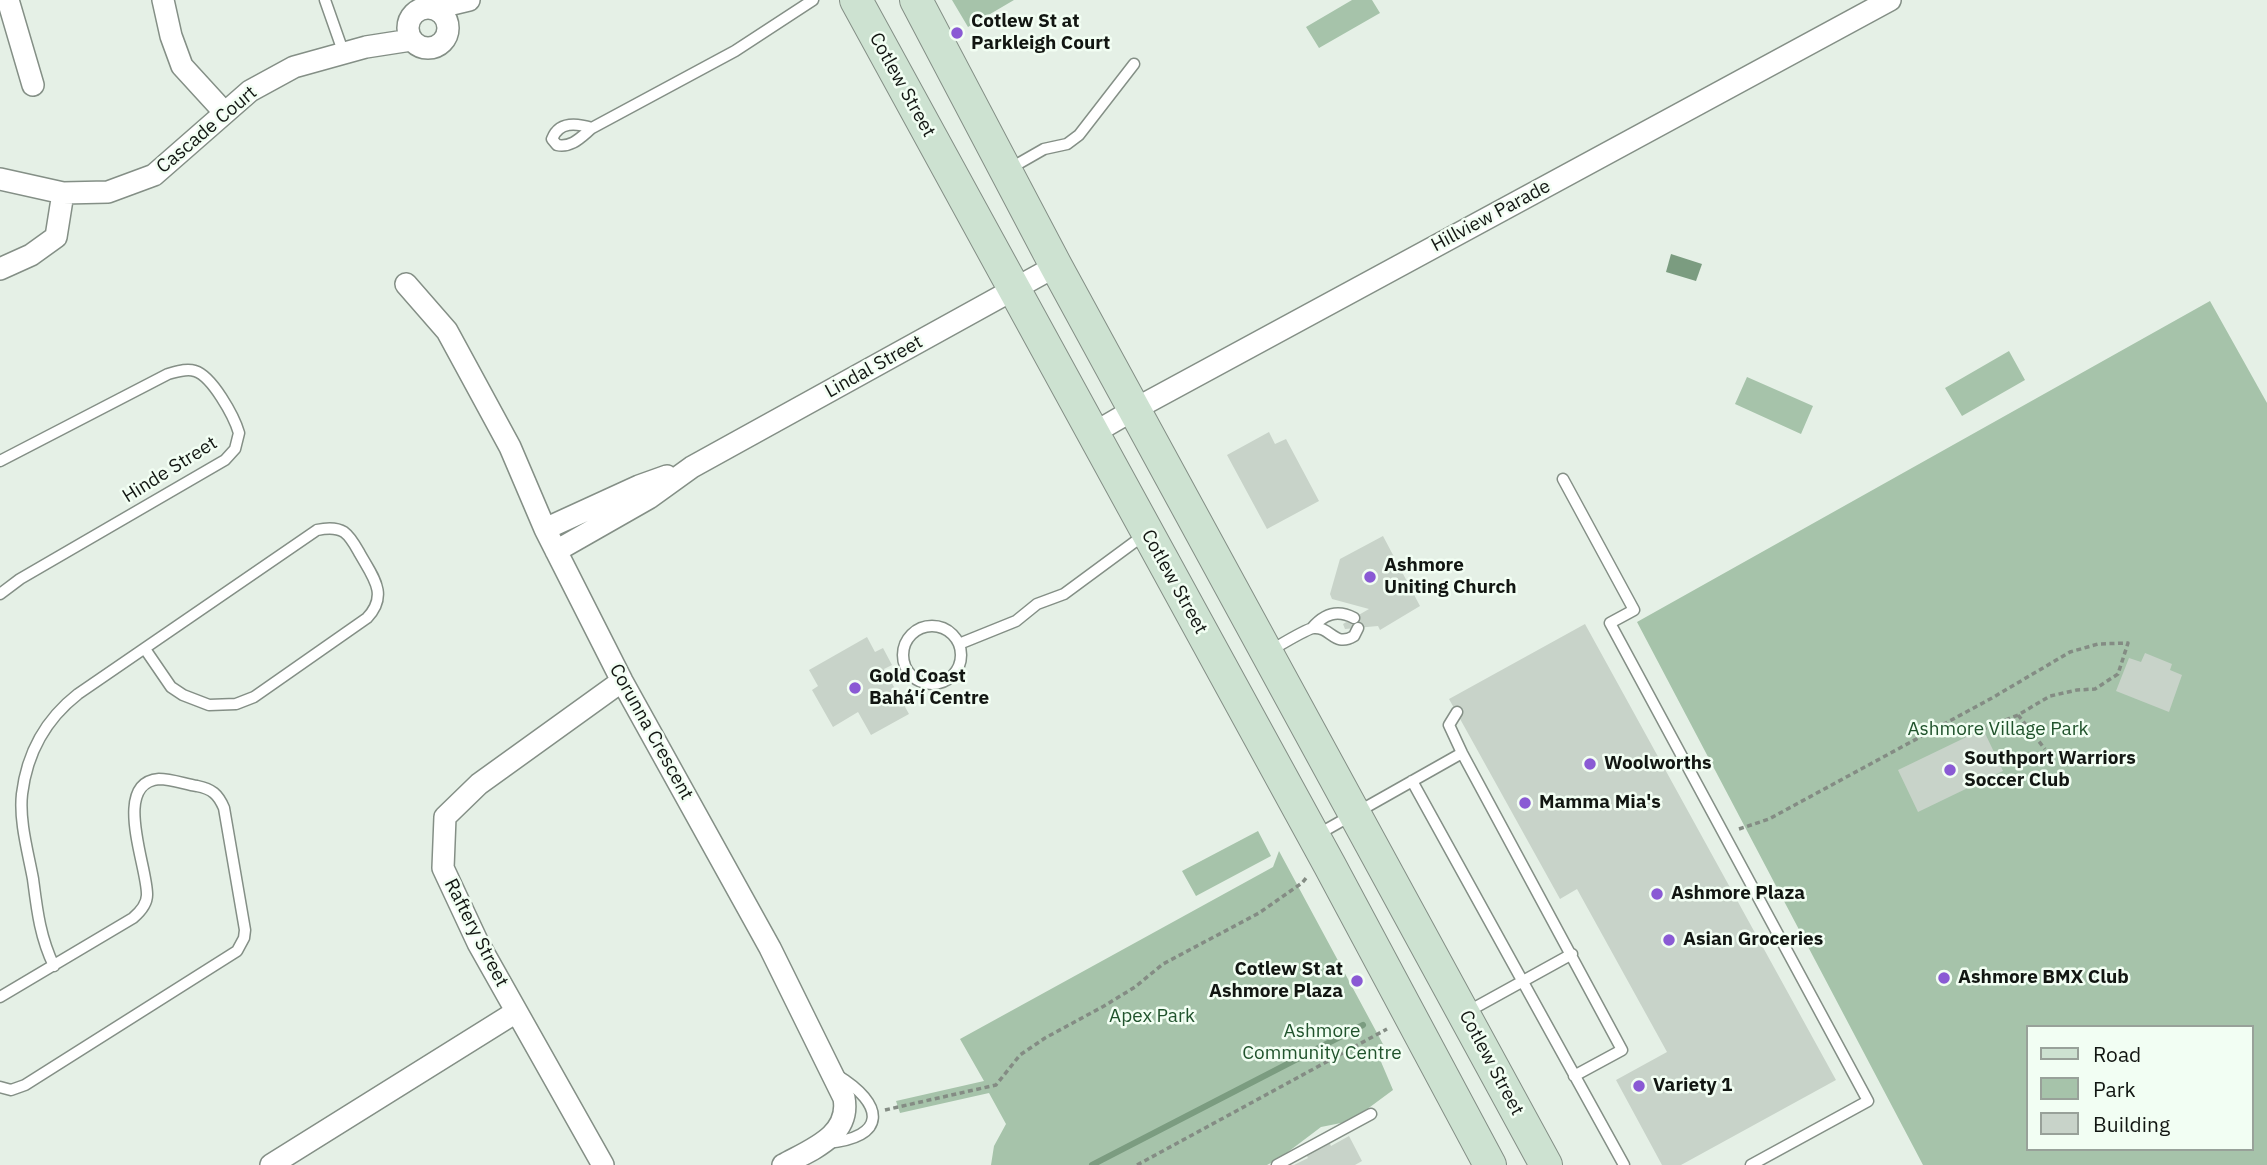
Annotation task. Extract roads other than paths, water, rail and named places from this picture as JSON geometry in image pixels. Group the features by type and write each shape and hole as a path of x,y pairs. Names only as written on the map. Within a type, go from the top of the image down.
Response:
{"main road":[{"name":"Cotlew Street","path":"856,0 1314,836 1490,1165"},
{"name":"Cotlew Street","path":"916,0 1056,266 1546,1165"}],"street":[{"path":"8,0 33,85"},
{"path":"163,0 171,36 182,66 225,113"},
{"path":"425,7 448,23 448,31 441,44 429,49 411,40 408,25 412,16 425,7 469,0"},
{"name":"Hillview Parade","path":"1092,434 1891,0"},
{"name":"Cascade Court","path":"0,179 64,193 108,192 154,175 250,91 294,67 411,40"},
{"path":"0,269 31,255 56,237 64,193"},
{"name":"Lindal Street","path":"556,551 649,498 692,467 1056,266"},
{"name":"Corunna Crescent","path":"406,284 447,331 510,447 545,529 622,681 770,948 844,1098 845,1116 838,1129 823,1143 783,1165"},
{"name":"Lindal Street","path":"545,529 639,486 692,467"},
{"name":"Raftery Street","path":"603,1165 478,943 443,868 444,817 479,784 622,681"},
{"path":"271,1165 516,1012"}],"lane":[{"path":"325,0 344,54"},
{"path":"592,128 735,51 813,0"},
{"path":"1006,170 1044,149 1067,144 1079,135 1134,64"},
{"name":"Hinde Street","path":"0,461 168,374 181,370 195,371 213,385 239,433 235,449 225,460 20,579 0,594"},
{"path":"1563,479 1634,610 1610,623 1868,1101 1751,1165"},
{"path":"54,966 42,939 23,820 22,795 32,755 45,728 66,704 145,649 317,530 335,529 344,532 352,540 377,583 377,605 367,618 245,702 209,705 183,695 171,687 145,649"},
{"path":"959,645 1016,621 1037,604 1064,594 1147,533"},
{"path":"1268,652 1334,613 1356,623 1354,636 1344,640 1312,628"},
{"path":"938,626 947,630 959,645 959,663 955,672 943,681 933,684 919,681 911,674 902,655 912,633 921,627 938,626"},
{"path":"1457,712 1448,725 1622,1050 1574,1076"},
{"path":"1314,836 1462,753"},
{"path":"0,998 134,918 143,908 147,892 134,812 136,795 144,785 150,781 166,780 206,788 217,795 224,808 245,930 237,951 25,1085 11,1090 0,1087"},
{"path":"1412,781 1623,1165"},
{"path":"1465,1014 1572,954"},
{"path":"823,1143 861,1136 868,1130 873,1117 868,1100 832,1072"},
{"path":"1277,1165 1371,1114"}],"waterway":[{"path":"1092,1165 1363,1025"}],"place":[{"name":"Cotlew St at Parkleigh Court","path":"957,33"},
{"name":"Ashmore Uniting Church","path":"1370,577"},
{"name":"Gold Coast Bahá'í Centre","path":"855,688"},
{"name":"Woolworths","path":"1590,764"},
{"name":"Southport Warriors Soccer Club","path":"1950,770"},
{"name":"Mamma Mia's","path":"1525,803"},
{"name":"Ashmore Plaza","path":"1657,894"},
{"name":"Asian Groceries","path":"1669,940"},
{"name":"Ashmore BMX Club","path":"1944,978"},
{"name":"Cotlew St at Ashmore Plaza","path":"1357,981"},
{"name":"Variety 1","path":"1639,1086"}],"park label":[{"name":"Ashmore Village Park","path":"1998,730"},
{"name":"Apex Park","path":"1152,1017"},
{"name":"Ashmore Community Centre","path":"1322,1043"}]}
